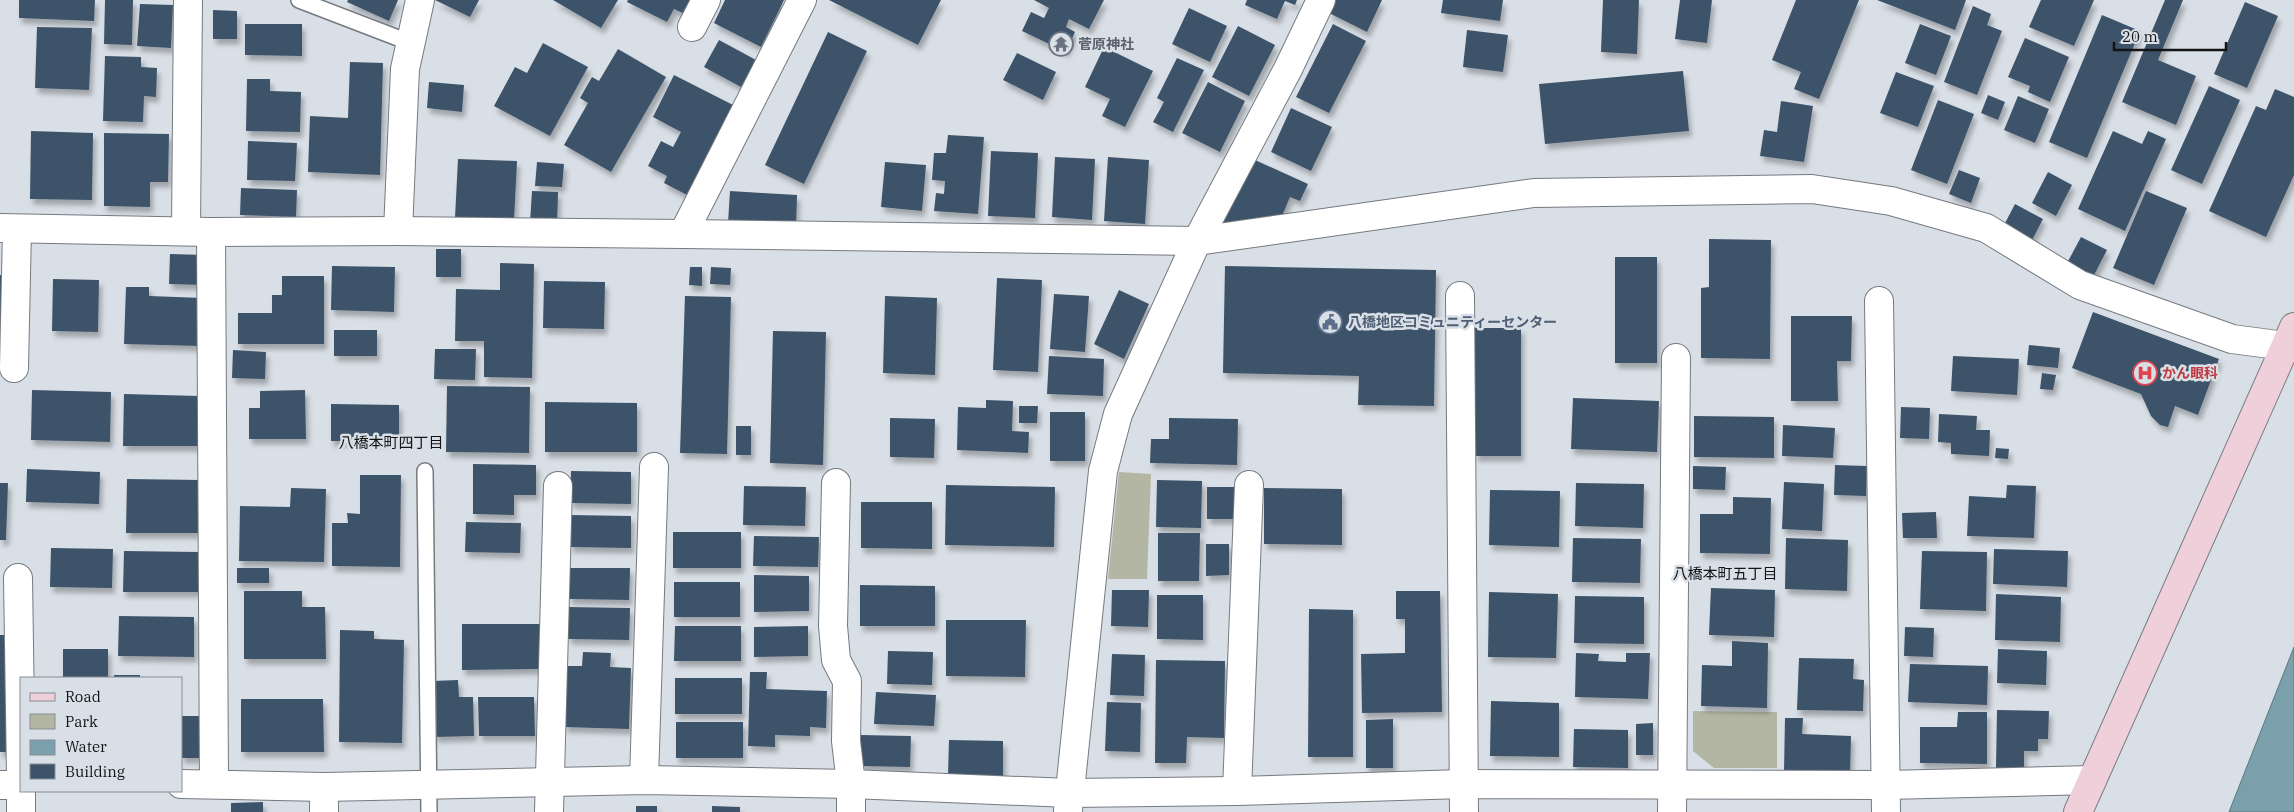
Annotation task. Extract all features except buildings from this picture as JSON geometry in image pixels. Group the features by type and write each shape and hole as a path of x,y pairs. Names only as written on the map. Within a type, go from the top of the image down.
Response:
{"street":[{"path":"188,0 198,231 214,784"},
{"path":"398,231 405,70 420,0"},
{"path":"692,27 706,0"},
{"path":"682,234 802,0"},
{"path":"1069,802 1103,471 1118,414 1197,241 1288,69 1321,0"},
{"path":"14,368 9,228 1197,241 1534,193 1812,189 1892,201 1986,228 2080,285 2232,339 2290,337 2078,812"},
{"path":"1460,296 1464,812"},
{"path":"1879,301 1886,812"},
{"path":"1672,799 1676,358"},
{"path":"644,780 654,467"},
{"path":"836,483 833,626 836,660 847,680 846,741 851,784 851,812"},
{"path":"1248,485 1248,798"},
{"path":"549,812 558,486"},
{"path":"18,578 20,711"},
{"path":"182,784 214,784 324,799 429,785 644,780 851,784 1069,802 1248,798 1463,784 1672,799 1886,785 2092,780"},
{"path":"0,785 20,785"},
{"path":"21,792 21,812"}],"lane":[{"path":"299,0 411,43"},
{"path":"425,471 429,812"}],"green space":[{"path":"1119,472 1151,474 1147,579 1108,579"},
{"path":"1693,711 1777,712 1777,768 1714,768 1693,751"}],"water":[{"path":"2294,647 2294,812 2229,812"}],"place":[{"name":"菅原神社","path":"1061,44"},
{"name":"八橋地区コミュニティーセンター","path":"1330,322"},
{"name":"かん眼科","path":"2145,373"}],"district":[{"name":"八橋本町四丁目","path":"391,443"},
{"name":"八橋本町五丁目","path":"1725,574"}]}
